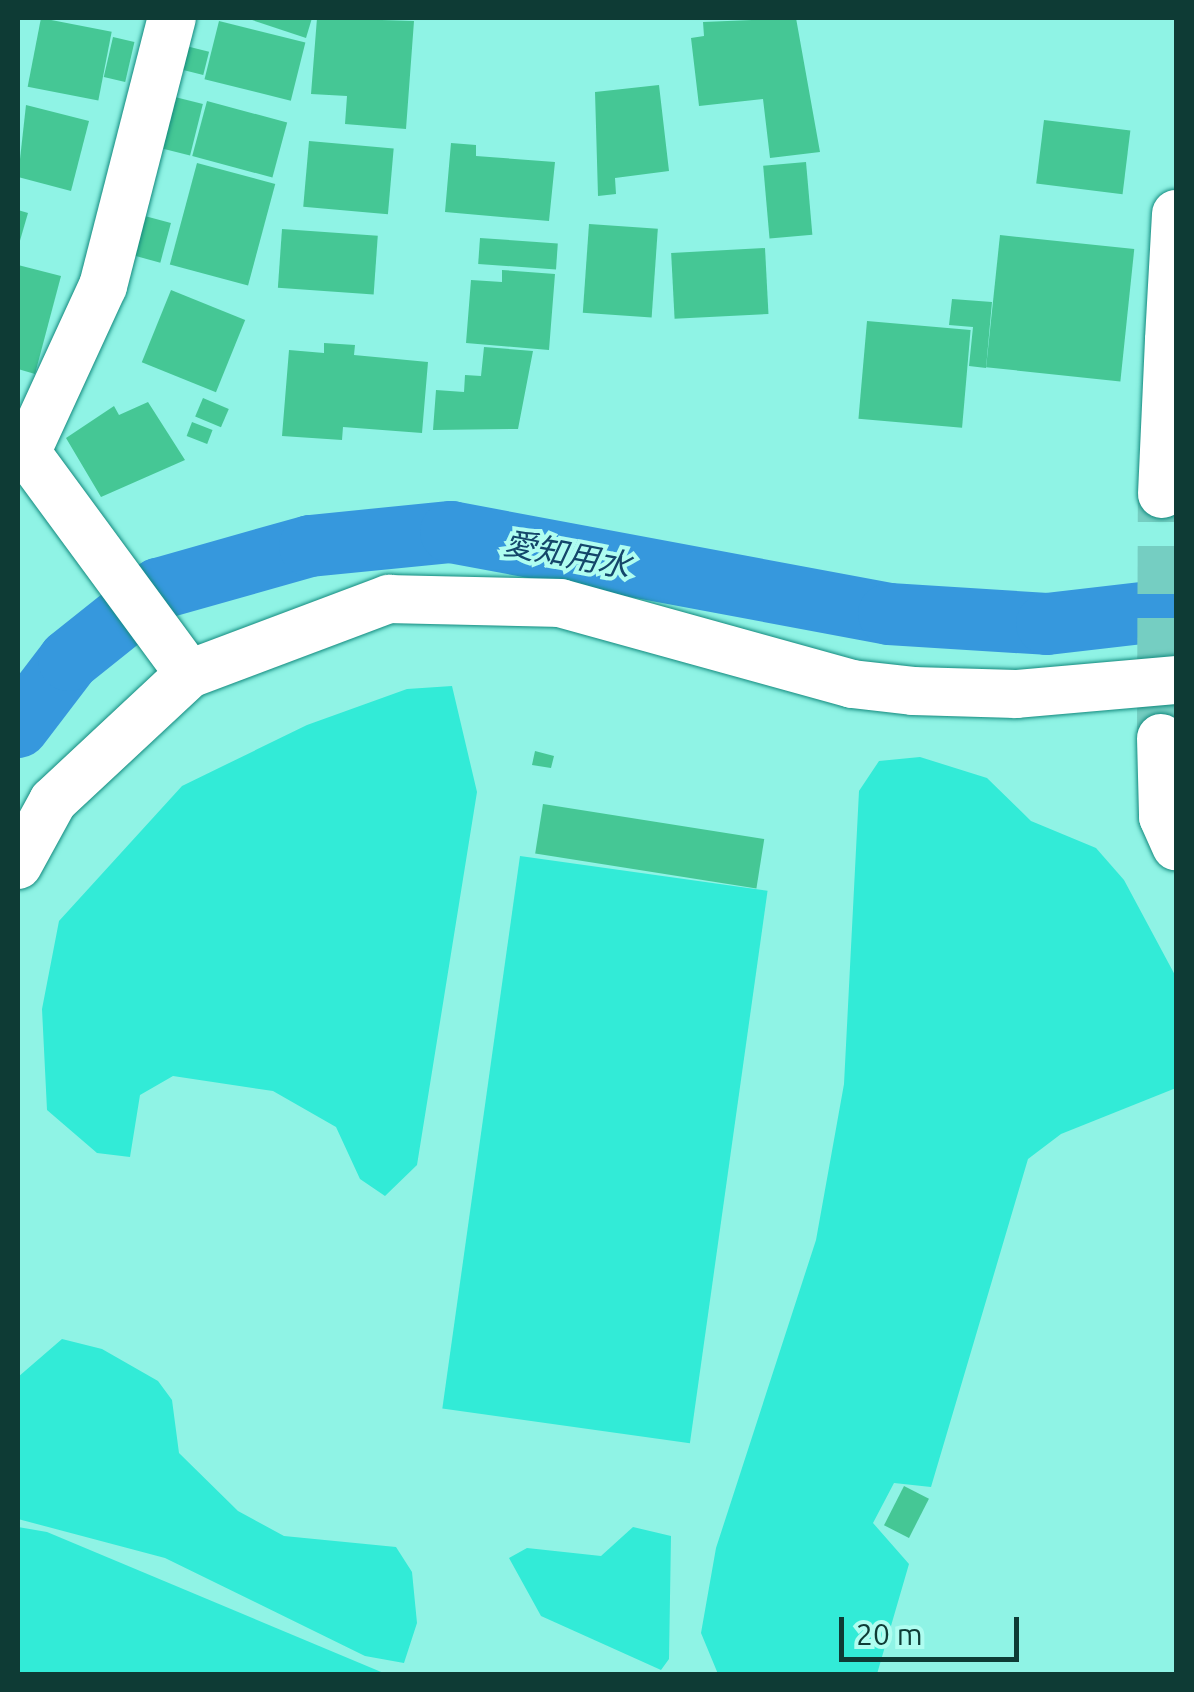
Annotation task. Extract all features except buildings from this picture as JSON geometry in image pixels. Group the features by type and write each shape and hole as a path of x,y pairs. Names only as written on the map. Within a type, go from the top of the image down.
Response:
{"street":[{"path":"172,18 103,286 22,446 99,544 158,639 188,674"},
{"path":"1162,494 1173,341 1176,214"},
{"path":"18,865 53,801 188,674 389,598 560,603 852,684 913,691 1016,694 1176,680"},
{"path":"1161,738 1162,817 1176,846"}],"green space":[{"path":"452,686 477,792 417,1165 385,1196 360,1179 336,1127 273,1091 173,1076 140,1095 130,1157 97,1153 47,1110 42,1009 59,921 182,786 307,725 407,689"},
{"path":"920,757 987,778 1031,821 1096,848 1124,880 1176,977 1176,1088 1061,1134 1028,1159 931,1487 894,1483 873,1523 909,1564 877,1674 718,1674 701,1633 716,1548 816,1240 844,1084 859,791 879,761"},
{"path":"520,856 768,891 690,1443 442,1409"},
{"path":"62,1339 102,1349 158,1381 172,1400 179,1453 238,1511 284,1536 396,1547 412,1572 417,1623 404,1663 365,1656 165,1558 18,1519 18,1377"},
{"path":"18,1527 47,1532 386,1674 18,1674"},
{"path":"633,1527 671,1536 669,1659 661,1670 541,1616 509,1558 527,1548 601,1556"}],"waterway":[{"name":"愛知用水","path":"18,727 69,660 158,589 310,546 451,532 889,614 1047,624 1176,609"}],"tunnel":[{"path":"1161,738 1162,494"}]}
